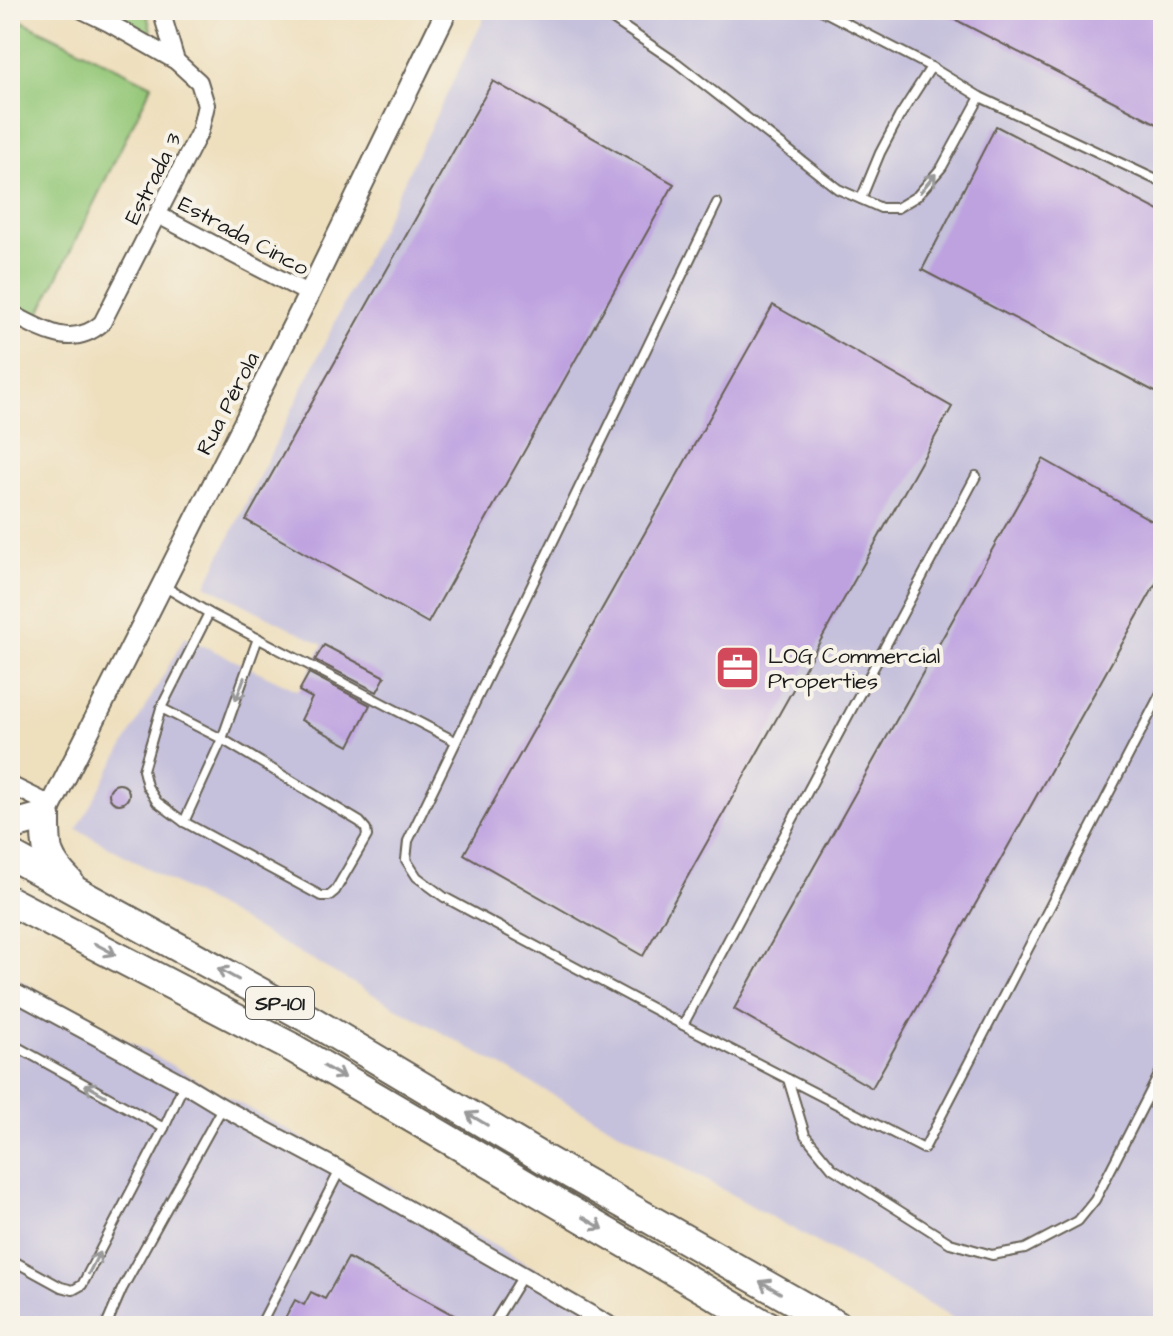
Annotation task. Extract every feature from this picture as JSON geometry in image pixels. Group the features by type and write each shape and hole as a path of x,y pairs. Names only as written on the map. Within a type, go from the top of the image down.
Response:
{"highway":[{"path":"10,826 49,811 48,856 70,883 92,899"},
{"name":"SP-101","path":"10,855 309,1019 544,1159 838,1326"},
{"name":"SP-101","path":"10,904 52,921 291,1047 766,1326"}],"street":[{"name":"Estrada 3","path":"16,316 62,336 91,332 102,323 200,131 206,105 199,82 176,61 82,10"},
{"path":"161,10 176,61"},
{"name":"Rua Pérola","path":"49,811 309,294 447,10"},
{"name":"Estrada Cinco","path":"158,215 309,294"},
{"path":"10,333 16,316"},
{"path":"10,785 49,811"},
{"path":"10,990 340,1170 611,1326"}],"lane":[{"path":"599,10 677,63 838,189 881,208 897,208 917,196 942,167 980,97"},
{"path":"821,10 931,67 980,97 1163,183"},
{"path":"861,199 899,117 931,67"},
{"path":"717,203 408,841 406,860 417,877 444,897 924,1149 1163,689"},
{"path":"683,1025 976,476"},
{"path":"162,585 209,613 455,741"},
{"path":"161,708 222,739 360,822 367,836 335,891 329,896 321,896 184,822 157,802 147,786 143,770 161,708 209,613"},
{"path":"184,822 222,739 258,638"},
{"path":"10,1043 164,1128"},
{"path":"788,1079 805,1135 832,1168 950,1243 992,1255 1025,1249 1078,1221 1095,1200 1163,1067"},
{"path":"10,1259 61,1287 73,1290 82,1285 184,1084"},
{"path":"106,1326 122,1289 222,1107"},
{"path":"260,1326 340,1170"},
{"path":"492,1326 522,1277"}],"path":[{"path":"10,1313 33,1326"}],"shaded area":[{"name":"LOG Commercial Properties","path":"488,10 1163,10 1163,1326 967,1326 77,829 185,637 299,691 323,645 206,585"},
{"path":"10,975 638,1326 10,1326"}],"green space":[{"path":"93,10 146,10 151,30 141,36"},
{"path":"10,15 152,85 36,321 10,308"}],"building":[{"path":"937,10 1163,10 1163,127"},
{"path":"493,81 674,184 428,623 246,520"},
{"path":"996,126 1163,213 1163,396 922,270"},
{"path":"773,305 952,407 643,956 464,854"},
{"path":"1043,459 1163,527 1163,571 872,1088 734,1009"},
{"path":"324,645 385,677 377,692 315,660"},
{"path":"309,673 370,705 349,746 301,720 312,698 299,691"},
{"path":"119,784 126,787 129,794 126,801 119,804 112,801 109,794 112,787"},
{"path":"348,1258 474,1326 281,1326 295,1300 304,1305 311,1292 325,1299"}],"place":[{"name":"LOG Commercial Properties","path":"737,668"}]}
